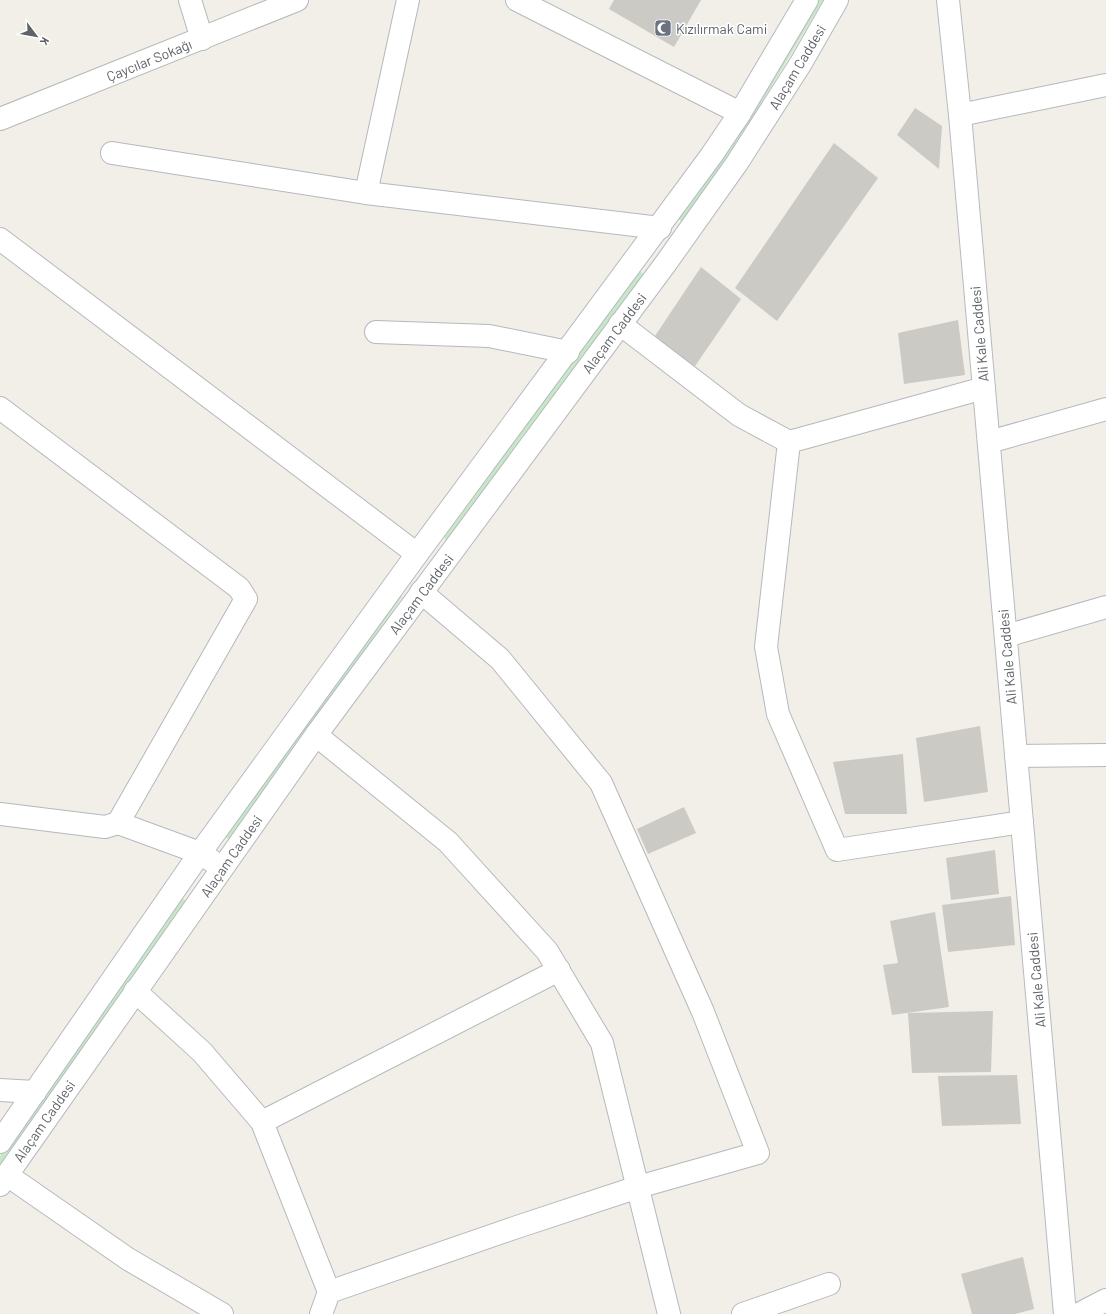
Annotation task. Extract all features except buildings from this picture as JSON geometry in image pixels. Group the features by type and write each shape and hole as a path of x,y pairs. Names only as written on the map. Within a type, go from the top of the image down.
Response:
{"street":[{"path":"190,0 202,39"},
{"name":"Çaycılar Sokağı","path":"0,119 297,0"},
{"path":"366,193 408,0"},
{"path":"517,0 740,113"},
{"name":"Alaçam Caddesi","path":"0,1142 200,853 417,554 660,228 740,113 807,0"},
{"name":"Alaçam Caddesi","path":"3,1180 316,735 680,243 764,121 801,63 837,0"},
{"name":"Ali Kale Caddesi","path":"948,0 960,115 989,442 1064,1314"},
{"path":"960,115 1106,85"},
{"path":"112,153 366,193 660,228 680,243"},
{"path":"0,239 417,554 450,554"},
{"path":"620,324 739,415 789,442 984,388"},
{"path":"376,332 489,336 568,352"},
{"path":"0,408 239,588 246,599 118,823 106,828 0,814"},
{"path":"989,442 1106,409"},
{"path":"789,442 766,647 778,714 837,850 1022,822"},
{"path":"329,1292 638,1187 758,1153 703,1012 601,783 500,659 421,592 417,554"},
{"path":"1006,636 1106,607"},
{"path":"316,735 448,842 547,951 559,970 602,1043 669,1314"},
{"path":"1016,756 1106,755"},
{"path":"118,823 200,853 223,867"},
{"path":"262,1122 559,970"},
{"path":"135,991 202,1052 262,1122 329,1292 321,1314"},
{"path":"0,1090 35,1092"},
{"path":"3,1180 128,1259 222,1314"},
{"path":"743,1314 828,1284"},
{"path":"1079,1314 1106,1300"}],"green space":[{"path":"816,0 823,0 738,140 682,222 677,217"},
{"path":"639,271 644,274 448,542 444,538"},
{"path":"397,592 402,597 230,840 224,836"},
{"path":"182,898 186,901 0,1166 0,1156"}],"place":[{"name":"Kızılırmak Cami","path":"663,28"}]}
